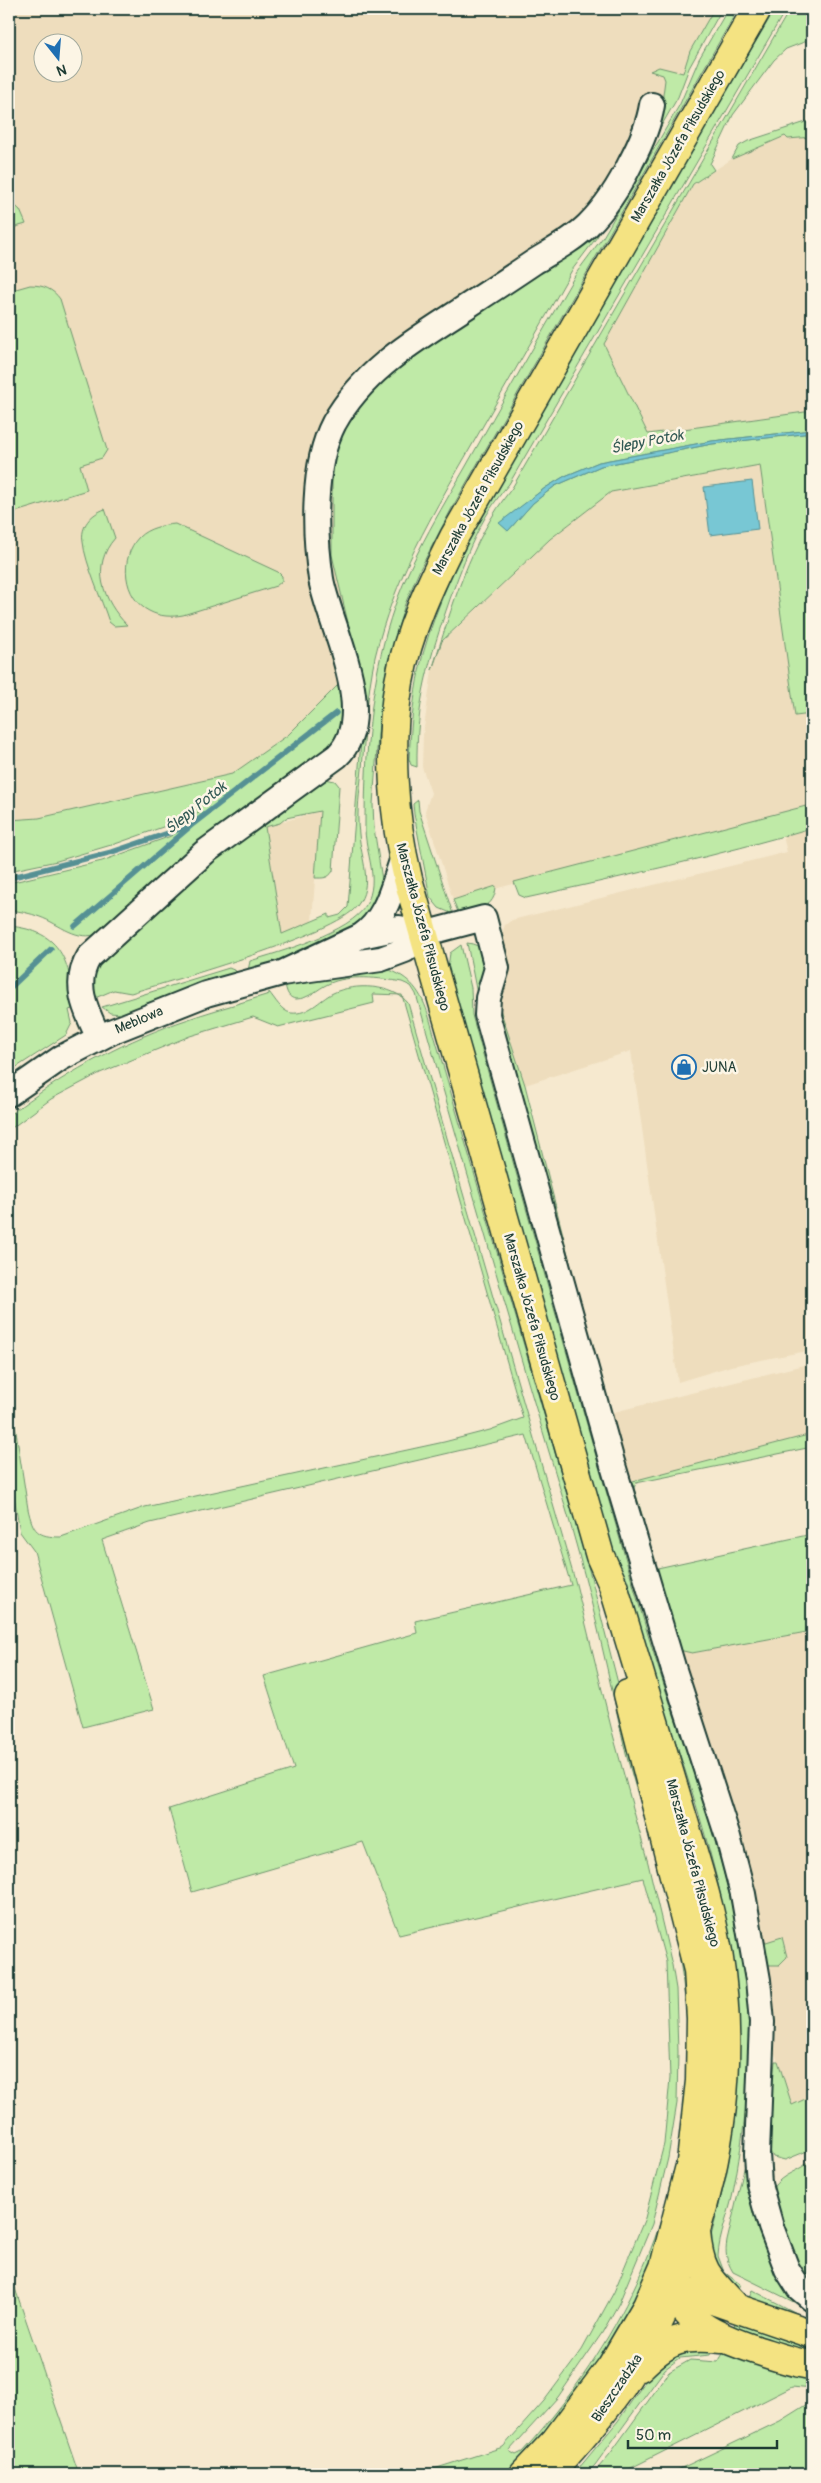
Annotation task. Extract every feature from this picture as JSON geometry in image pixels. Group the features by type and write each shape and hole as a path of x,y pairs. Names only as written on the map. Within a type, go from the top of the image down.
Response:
{"main road":[{"name":"Marszałka Józefa Piłsudskiego","path":"673,2293 696,2230 714,2169 726,2060 724,2006 717,1951 696,1863 615,1594 600,1556 423,934 403,858 395,784 394,750 399,681 415,626 433,579 481,486 757,9"},
{"name":"Marszałka Józefa Piłsudskiego","path":"600,1556 604,1588 638,1739 696,1958 700,1986 700,2081 692,2162 664,2267"},
{"path":"696,2230 698,2253 708,2279 735,2306"},
{"path":"664,2267 673,2293 686,2313 711,2333 723,2339 784,2359 812,2365"},
{"name":"Bieszczadzka","path":"524,2474 556,2440 611,2367 647,2306 664,2267"},
{"path":"647,2306 673,2293 689,2292 735,2306 812,2334"},
{"name":"Bieszczadzka","path":"549,2474 589,2431 622,2386 673,2293"},
{"path":"622,2386 650,2357 676,2341 694,2336 723,2339"}],"street":[{"path":"99,1038 83,1002 81,989 82,972 90,957 205,852 337,756 350,740 353,720 349,673 322,580 319,555 318,478 326,439 334,423 360,385 397,351 586,227 610,198 625,174 646,127 652,105"},
{"name":"Meblowa","path":"9,1094 60,1058 99,1038 166,1008 282,973 361,936 368,931 383,911 403,858"},
{"path":"423,934 484,918 496,960 496,977 488,998 486,1015 612,1462 673,1667 728,1837 743,1894 762,2012 762,2060 757,2154 759,2184 771,2227 787,2268 799,2288 812,2299"},
{"name":"Meblowa","path":"361,936 399,928 423,934"},
{"name":"Meblowa","path":"282,973 332,967 396,955 411,946 423,934"}],"shaded area":[{"path":"9,9 714,9 690,51 677,95 548,294 433,494 360,663 288,735 232,774 39,818 9,820"},
{"path":"786,136 788,139 812,137 812,411 648,434 604,344 693,184 735,157"},
{"path":"760,465 795,716 812,714 812,1350 731,1366 678,1382 631,1051 525,1085 500,1009 508,964 502,933 505,925 512,920 787,852 783,836 811,828 806,806 453,900 425,811 431,793 422,767 423,735 432,670 442,642 550,539 611,492"},
{"path":"320,811 312,921 282,935 265,827"},
{"path":"812,1363 812,1434 629,1482 610,1413"},
{"path":"812,1631 812,2096 792,2105 775,2053 776,2018 768,1965 744,1850 677,1646 692,1653"}],"green space":[{"path":"714,9 722,9 689,68 678,97 597,237 572,270 457,470 403,574 392,601 375,657 368,699 358,818 366,880 362,898 357,906 343,918 318,930 252,956 131,993 114,990 95,998 94,979 100,960 238,840 325,779 335,781 339,786 333,871 329,875 325,878 315,878 320,811 286,818 280,823 265,827 282,934 329,914 329,918 340,915 348,907 362,728 358,665 332,555 332,481 335,455 340,438 348,421 365,398 408,359 584,241 661,110 665,80 663,75 650,71 659,67 683,73 690,51"},
{"path":"728,9 738,9 452,508 420,569 405,604 387,665 379,722 373,804 374,828 382,880 379,898 362,924 284,960 248,971 250,961 314,940 331,932 358,915 366,905 372,885 371,865 365,835 366,779 371,710 384,642 398,596 418,552 535,345 577,272 603,237 680,104 699,59"},
{"path":"775,9 786,9 509,484 490,510 474,538 450,599 430,662 421,701 417,767 411,765 409,759 412,719 417,680 423,654 451,576 469,538 509,464"},
{"path":"790,9 812,9 812,39 786,49 774,60 733,115 710,164 714,170 693,184 604,344 648,434 812,411 812,430 712,441 599,462 565,476 545,488 500,523 508,531 533,503 555,486 601,466 712,444 812,433 812,714 795,716 760,465 611,492 550,539 442,641 432,670 464,575 485,530 497,508 512,488"},
{"path":"812,120 812,137 788,139 785,136 732,159 739,146 748,141"},
{"path":"9,200 20,210 26,224 9,229"},
{"path":"30,285 47,288 60,299 107,450 102,458 80,465 87,490 9,514 9,291"},
{"path":"105,509 115,538 107,549 103,560 101,572 103,583 111,605 127,625 114,626 109,622 84,551 83,531 85,526 91,517"},
{"path":"175,524 278,572 282,576 282,581 276,586 183,615 166,616 149,611 140,605 129,587 127,577 128,556 139,537 147,531 156,527"},
{"path":"341,682 343,718 340,741 100,933 84,936 76,934 36,916 9,910 9,883 102,861 171,836 199,812 118,843 57,861 9,871 9,820 39,818 232,774 288,735"},
{"path":"418,800 419,811 453,914 439,908 430,897 414,814 413,804"},
{"path":"806,806 811,828 740,848 526,898 519,895 514,882"},
{"path":"496,886 495,894 489,904 459,914 453,900"},
{"path":"9,926 41,934 52,942 66,963 75,1008 69,1010 72,1023 66,1035 9,1072"},
{"path":"467,943 477,945 485,957 485,974 478,999"},
{"path":"461,945 471,988 472,1015 559,1325 648,1635 723,1869 734,1917 743,1965 748,2014 748,2081 737,2171 720,2240 718,2256 724,2272 740,2284 737,2291 725,2284 707,2250 728,2163 735,2119 739,2074 738,2008 730,1943 717,1878 679,1751 617,1564 448,967 450,953"},
{"path":"229,968 236,971 237,974 121,1014 110,1013 102,1007"},
{"path":"386,969 402,976 414,987 423,1000 429,1017 591,1577 688,1959 691,2114 652,2269 606,2359 536,2448 509,2474 418,2474 503,2447 544,2401 582,2350 614,2292 645,2218 664,2144 670,2078 666,1962 643,1878 399,1935 363,1842 192,1892 169,1809 294,1769 264,1676 417,1633 415,1621 571,1585 526,1435 150,1523 102,1540 154,1709 83,1727 34,1551 20,1532 9,1466 9,1387 30,1517 37,1531 46,1536 53,1537 61,1537 145,1507 444,1442 490,1430 523,1418 403,998 408,1003 576,1584 612,1731 648,1863 676,1989 677,2103 668,2158 652,2224 619,2303 602,2333 558,2397 509,2451 516,2455 522,2452 554,2415 583,2376 609,2336 631,2294 650,2250 666,2204 678,2157 687,2080 687,2022 681,1965 664,1880 626,1754 597,1624 579,1554 416,994 411,986 402,982 374,978 355,978 336,981 309,996 296,999 290,996 285,985"},
{"path":"373,987 398,995 373,994 374,1003 278,1027 253,1017 190,1036 100,1073 51,1099 9,1130 9,1115 49,1087 111,1051 188,1019 269,994 269,992 281,1007 291,1013 303,1012 333,993 351,988"},
{"path":"497,1007 500,1009 525,1085 599,1377"},
{"path":"812,1434 812,1447 636,1483 634,1488 644,1521 640,1521 629,1482"},
{"path":"812,1534 812,1631 692,1653 683,1651 677,1646 653,1569"},
{"path":"782,1937 787,1957 779,1965 768,1965 763,1943"},
{"path":"775,2061 778,2061 792,2105 812,2096 812,2149 785,2160 773,2157 767,2145"},
{"path":"812,2159 812,2289 804,2282 773,2206 772,2189 786,2175 802,2167"},
{"path":"746,2160 748,2188 801,2303 812,2311 733,2272 727,2260 727,2241"},
{"path":"9,2271 79,2474 9,2474"},
{"path":"752,2290 810,2320 749,2298"},
{"path":"737,2318 812,2344 812,2354 732,2331"},
{"path":"713,2348 710,2355 680,2358 665,2369 595,2465 586,2474 574,2474 618,2421 655,2367 668,2355"},
{"path":"724,2352 764,2367 812,2377 812,2389 792,2387 619,2474 593,2474 610,2454 669,2372 690,2360 718,2362"},
{"path":"812,2401 812,2474 669,2474 780,2421"}],"water":[{"path":"812,430 812,433 712,444 601,466 555,486 533,503 508,531 499,523 545,488 565,476 599,462 712,441"},
{"path":"752,481 758,529 710,535 704,487"}],"waterway":[{"name":"Ślepy Potok","path":"75,926 193,824 336,713"},
{"path":"9,878 112,852 189,826"},
{"name":"Ślepy Potok","path":"9,989 51,949"}],"place":[{"name":"JUNA","path":"684,1067"}]}
